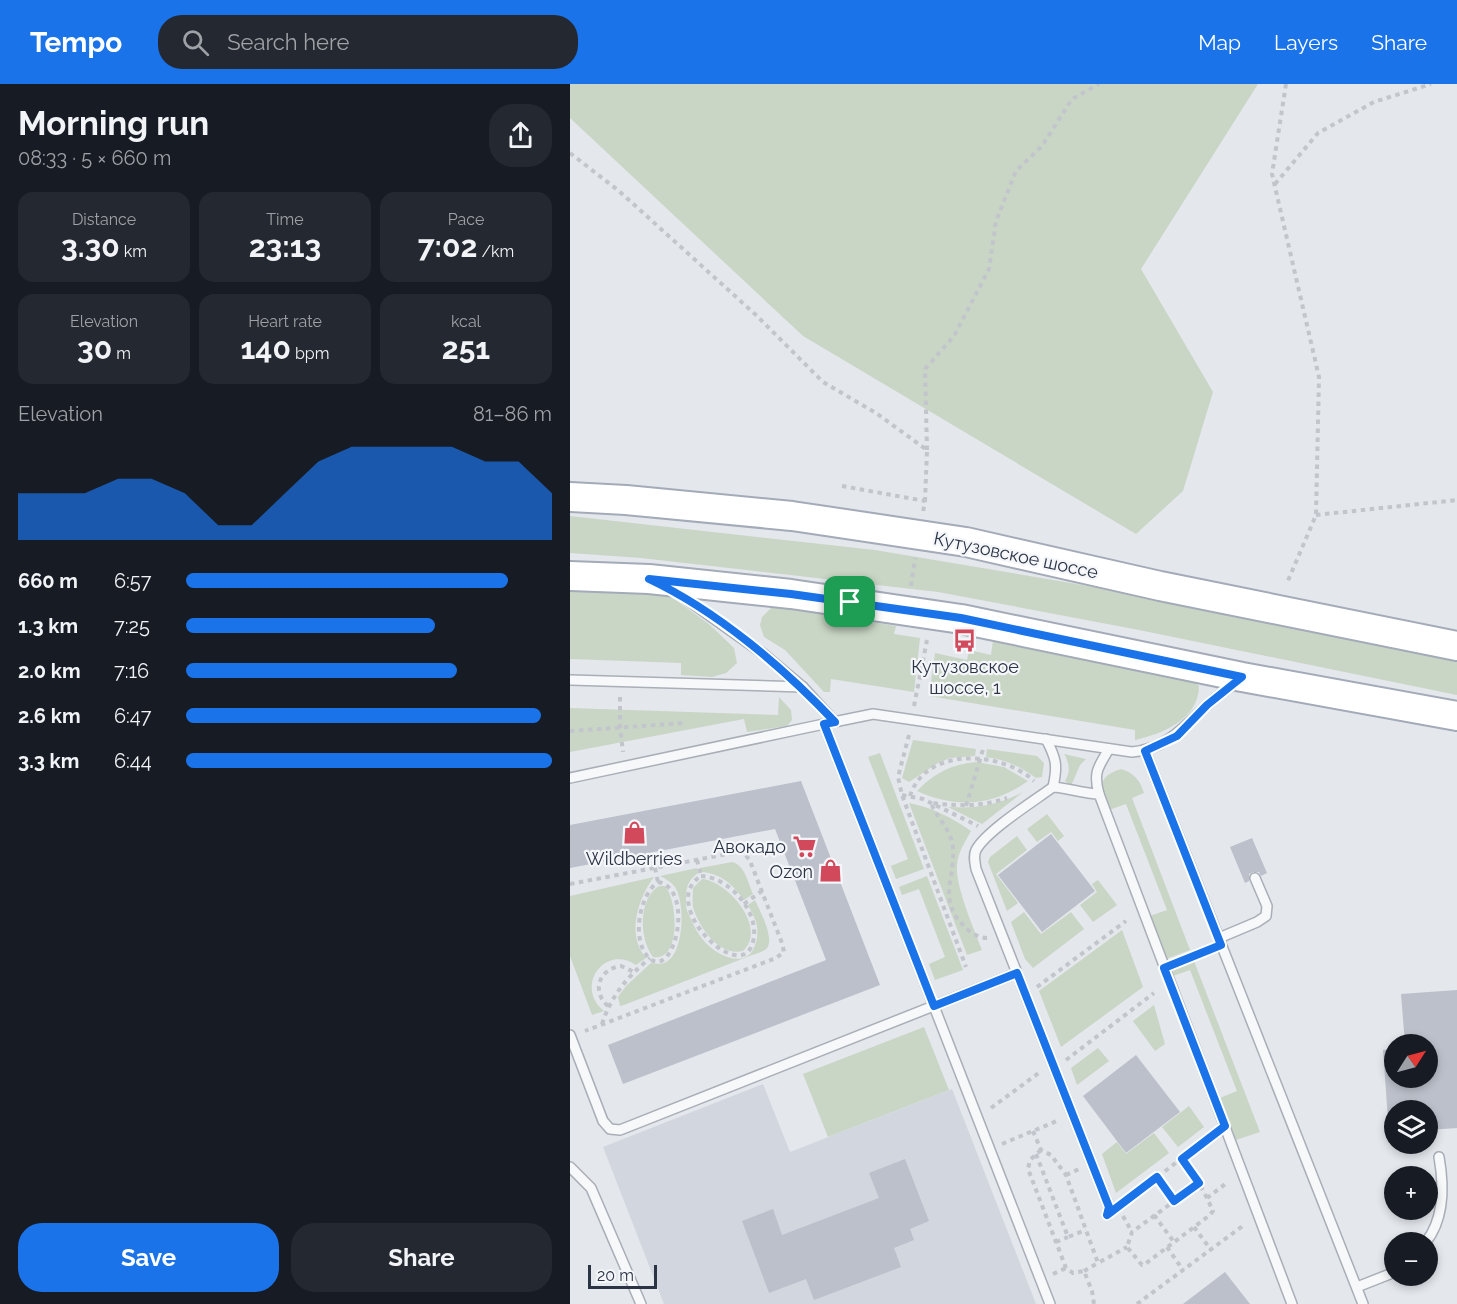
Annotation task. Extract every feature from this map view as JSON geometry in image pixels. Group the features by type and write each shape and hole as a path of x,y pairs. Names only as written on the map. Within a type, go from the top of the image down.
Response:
{"main road":[{"name":"Кутузовское шоссе","path":"570,497 792,516 966,542 1171,588 1457,646"},
{"path":"570,576 649,579 791,594 961,618 1242,677 1457,716"}],"lane":[{"path":"649,579 677,592 765,655 802,687 835,722"},
{"path":"570,778 873,714 1132,752 1145,751 1177,736 1207,705 1242,677"},
{"path":"570,680 802,687"},
{"path":"824,724 1050,1304"},
{"path":"1046,739 1055,757 1057,772 1053,787 987,836 976,850 974,858 976,869 1017,973 1057,1063 1072,1114 1109,1207 1107,1215"},
{"path":"1110,749 1099,766 1095,780 1099,795 1292,1304"},
{"path":"1145,751 1363,1304"},
{"path":"1053,787 1099,795"},
{"path":"1220,941 1266,916 1267,906 1255,878"},
{"path":"570,1036 603,1121 610,1130 620,1130 1017,973"},
{"path":"1432,1232 1440,1209 1443,1180 1439,1157"},
{"path":"570,1167 591,1188 640,1304"},
{"path":"1356,1287 1384,1276"}],"path":[{"path":"923,512 927,450 925,369 954,336 989,269 996,221 1016,171 1042,146 1072,99 1099,84"},
{"path":"1286,84 1272,174 1319,377 1316,515 1287,583"},
{"path":"1274,184 1318,133 1374,102 1431,84"},
{"path":"570,153 619,191 756,315 823,382 876,413 927,450"},
{"path":"842,486 925,501"},
{"path":"1316,515 1457,500"},
{"path":"911,589 916,557"},
{"path":"912,720 928,634"},
{"path":"621,681 620,727 625,766"},
{"path":"570,731 685,723"},
{"path":"909,735 898,777 902,795 966,967"},
{"path":"966,807 984,746"},
{"path":"910,796 914,784 920,777 935,767 951,761 981,758 1008,765 1026,773 1035,782 1030,785"},
{"path":"902,795 931,803 981,827"},
{"path":"931,803 966,807 1009,798"},
{"path":"931,803 950,834 954,850 949,890 950,906 957,919 968,931 982,938 1004,938"},
{"path":"570,884 738,852 745,854 762,891 784,952 776,958 570,1036"},
{"path":"697,860 701,876"},
{"path":"655,868 658,882"},
{"path":"701,876 718,879 731,888 744,904 754,925 753,941 745,954 737,956 727,954 711,943 698,928 689,905 690,887 694,880 701,876"},
{"path":"658,882 666,883 673,890 678,906 678,927 674,947 668,958 659,962 645,953 640,939 639,917 644,899 651,887 658,882"},
{"path":"744,904 762,891"},
{"path":"1033,990 1126,921"},
{"path":"1164,968 1220,941"},
{"path":"602,1024 612,999 634,972 650,958"},
{"path":"608,1006 598,989 601,976 607,970 621,966 634,972"},
{"path":"990,1109 1154,993"},
{"path":"1002,1144 1072,1114"},
{"path":"1132,1232 1118,1207 1225,1126"},
{"path":"1033,1131 1041,1150 1051,1155 1066,1175 1098,1263"},
{"path":"1041,1150 1028,1164 1028,1169 1066,1268 1073,1272 1084,1271 1127,1247 1132,1232 1199,1183"},
{"path":"1036,1154 1068,1237"},
{"path":"1127,1247 1142,1265 1213,1211 1199,1183 1182,1159"},
{"path":"1157,1177 1174,1201"},
{"path":"1207,1198 1228,1182"},
{"path":"1155,1215 1174,1242"},
{"path":"1137,1304 1244,1225"},
{"path":"1194,1227 1211,1250"},
{"path":"1056,1242 1086,1230"},
{"path":"1167,1247 1183,1270"},
{"path":"1052,1274 1066,1268"},
{"path":"1084,1271 1092,1291 1094,1304"}],"shaded area":[{"path":"763,1084 790,1152 952,1089 1036,1304 664,1304 603,1147"}],"green space":[{"path":"570,84 1258,84 1141,269 1213,392 1183,491 1136,534 803,336 570,118"},
{"path":"570,516 875,550 1142,595 1457,658 1457,695 1139,630 938,592 641,558 570,553"},
{"path":"570,588 653,590 676,600 710,625 734,648 737,663 726,673 712,677 681,675 681,663 570,659"},
{"path":"773,606 896,626 894,634 920,638 914,692 831,679 830,692 824,692 785,650 764,637 760,625 762,617"},
{"path":"993,640 1192,680 1199,686 1197,698 1193,708 1177,723 1156,734 1135,740 1135,730 929,696 935,653 967,660 969,650 991,655"},
{"path":"779,697 791,710 792,720 787,726 747,732 744,719 570,752 570,708 778,715"},
{"path":"913,740 976,749 975,756 950,758 909,782 902,778"},
{"path":"987,749 1037,756 1044,763 1042,777 1036,778 1013,764 986,757"},
{"path":"880,753 924,869 896,879 891,866 908,859 868,757"},
{"path":"1064,754 1086,759 1080,765 1071,786 1065,781 1069,767"},
{"path":"977,762 1004,767 1028,781 1001,796 974,802 946,801 917,791 944,770"},
{"path":"1121,769 1133,775 1144,793 1132,798 1190,950 1166,959 1150,916 1167,910 1126,804 1109,810 1102,790 1107,776"},
{"path":"1023,792 982,824 948,807 987,805"},
{"path":"909,803 942,814 971,831 959,856 957,874 966,908 982,950 967,955"},
{"path":"1047,814 1064,836 1058,841 1051,832 1037,842 1027,829"},
{"path":"1017,836 1027,850 996,874 1018,903 1007,911 988,862 990,857"},
{"path":"732,862 743,871 753,894 744,900 726,881 715,875 701,872 700,868"},
{"path":"697,868 698,873 688,885 686,906 694,926 706,943 727,957 741,959 747,957 752,952 757,937 756,922 748,905 755,900 766,926 768,946 761,952 620,1006 618,997 626,986 651,963 667,962 678,946 681,914 678,894 672,884 660,876"},
{"path":"927,876 963,970 935,980 929,964 945,957 919,889 902,895 899,887"},
{"path":"654,877 643,895 636,917 637,939 646,958 636,965 624,960 614,960 604,964 597,971 592,990 595,1001 604,1011 592,1015 570,956 570,896"},
{"path":"702,879 723,888 742,907 751,930 749,941 743,951 734,952 718,945 700,923 693,907 693,888"},
{"path":"1098,880 1117,905 1093,922 1080,905 1097,892 1092,884"},
{"path":"659,886 665,886 673,904 673,941 669,950 662,956 653,957 645,940 643,920 647,900"},
{"path":"1024,912 1041,934 1071,912 1084,929 1033,968 1025,959 1011,922"},
{"path":"1122,930 1143,987 1061,1047 1039,991"},
{"path":"1194,961 1260,1132 1236,1140 1220,1098 1237,1091 1190,970 1173,976 1171,970"},
{"path":"1154,1005 1165,1044 1155,1051 1133,1021"},
{"path":"924,1027 949,1090 828,1137 803,1074"},
{"path":"1098,1048 1109,1061 1077,1085 1071,1068"},
{"path":"1189,1106 1204,1127 1178,1147 1162,1127"},
{"path":"1154,1133 1169,1153 1116,1193 1102,1154 1117,1142 1126,1154"}],"building":[{"path":"801,781 880,985 623,1084 608,1045 826,960 775,829 570,868 570,825"},
{"path":"1051,834 1095,891 1042,932 998,875"},
{"path":"1252,838 1267,873 1261,876 1259,872 1253,872 1249,874 1249,881 1245,883 1230,847"},
{"path":"1457,990 1457,1128 1438,1129 1438,1100 1387,1100 1386,1088 1438,1088 1438,1034 1404,1034 1401,994"},
{"path":"1136,1055 1180,1112 1126,1153 1083,1096"},
{"path":"905,1159 929,1221 910,1229 914,1240 894,1248 901,1267 814,1300 806,1279 769,1293 742,1221 773,1209 782,1235 879,1198 869,1173"},
{"path":"1225,1272 1250,1304 1183,1304"}],"place":[{"name":"Кутузовское шоссе, 1","path":"965,640"},
{"name":"Wildberries","path":"634,832"},
{"name":"Авокадо","path":"804,846"},
{"name":"Ozon","path":"831,871"}],"route":[{"path":"649,579 850,602 961,618 1242,677 1207,705 1177,736 1145,751 1221,945 1164,968 1225,1126 1182,1159 1199,1183 1174,1201 1157,1177 1107,1215 1109,1207 1017,973 934,1006 824,724 835,722 802,687 765,655 677,592 649,579"}]}
